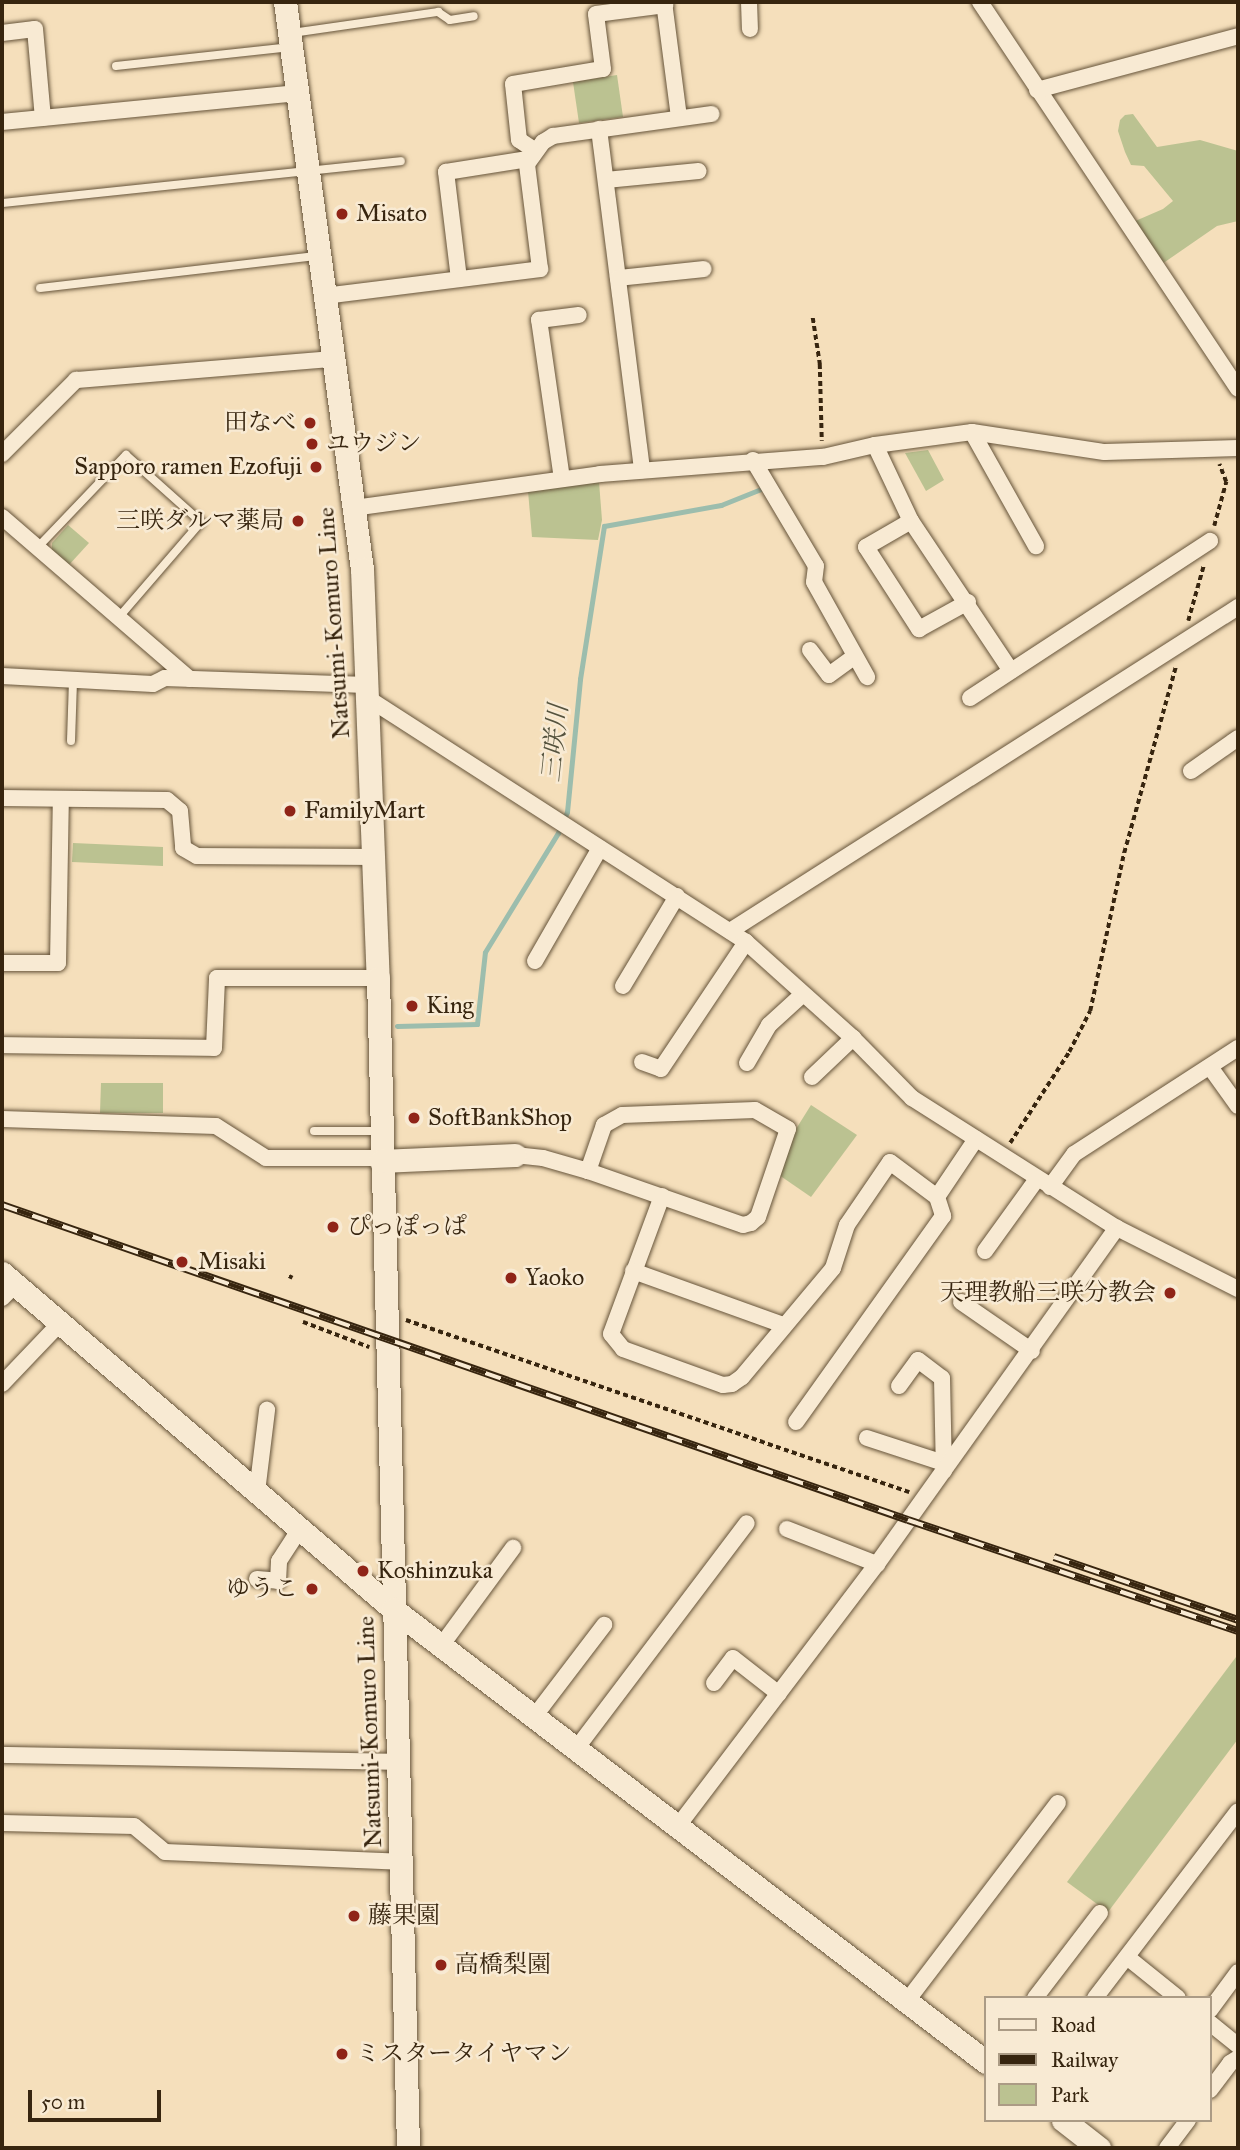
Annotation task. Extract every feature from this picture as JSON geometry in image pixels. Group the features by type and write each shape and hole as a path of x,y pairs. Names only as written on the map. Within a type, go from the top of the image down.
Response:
{"main road":[{"name":"Natsumi-Komuro Line","path":"285,2 362,569 378,978 408,2148"},
{"path":"382,1159 515,1155"},
{"path":"6,1285 60,1323 393,1609 984,2059"},
{"path":"1066,2122 1100,2148"}],"street":[{"path":"749,2 750,29"},
{"path":"980,2 1238,389"},
{"path":"324,296 541,269 531,155 519,140 513,84 603,69 596,13 665,3 679,117"},
{"path":"2,33 35,29 43,118"},
{"path":"1037,90 1238,36"},
{"path":"2,122 298,93"},
{"path":"459,279 446,172 531,155 553,136 711,114"},
{"path":"599,130 642,470"},
{"path":"606,180 699,171"},
{"path":"618,278 704,269"},
{"path":"562,479 539,320 579,315"},
{"path":"2,454 76,380 334,359"},
{"path":"354,508 642,470 823,457 875,446 972,432 1105,452 1238,448"},
{"path":"972,432 1036,546"},
{"path":"875,446 911,521 968,602 1011,671"},
{"path":"753,460 816,566 814,582 867,677"},
{"path":"911,521 866,547 919,629 968,602"},
{"path":"5,527 37,548 190,679"},
{"path":"970,698 1210,541"},
{"path":"730,931 1238,607"},
{"path":"810,650 829,675 854,657"},
{"path":"2,677 153,684 165,678 366,691 746,942 853,1038 912,1098 1117,1228 1238,1289"},
{"path":"1191,771 1238,738"},
{"path":"2,798 167,800 180,811 183,848 197,856 372,857"},
{"path":"2,962 58,963 61,799"},
{"path":"536,961 600,848"},
{"path":"624,986 677,896"},
{"path":"642,1062 661,1069 746,942"},
{"path":"2,1045 214,1048 217,978 378,978"},
{"path":"747,1063 769,1025 803,994"},
{"path":"813,1077 853,1038"},
{"path":"985,1251 1043,1183 1074,1154 1238,1048"},
{"path":"1210,1067 1238,1106"},
{"path":"515,1155 543,1158 588,1171 743,1225 758,1217 788,1129 755,1110 622,1115 611,1118 604,1125 588,1171"},
{"path":"2,1119 216,1126 266,1158 382,1159"},
{"path":"937,1197 976,1139"},
{"path":"662,1196 611,1334 623,1349 710,1381 732,1384 742,1377 833,1268 848,1225 890,1162 937,1197 943,1216 796,1422"},
{"path":"678,1826 877,1564 944,1467 1032,1351 1117,1228"},
{"path":"633,1271 783,1325"},
{"path":"961,1302 1032,1351"},
{"path":"2,1384 60,1323"},
{"path":"899,1386 918,1360 942,1378 944,1467"},
{"path":"257,1492 267,1410"},
{"path":"867,1438 944,1467"},
{"path":"576,1749 747,1522"},
{"path":"257,1579 278,1581 279,1561 300,1529"},
{"path":"787,1529 877,1564"},
{"path":"441,1646 513,1548"},
{"path":"534,1717 604,1625"},
{"path":"714,1683 733,1658 779,1694"},
{"path":"2,1755 397,1762"},
{"path":"907,2001 1058,1803"},
{"path":"1097,1996 1238,1811"},
{"path":"2,1823 134,1826 165,1852 400,1862"},
{"path":"1037,1996 1100,1913"},
{"path":"1127,1957 1176,1996"},
{"path":"1212,2007 1238,1972"},
{"path":"1212,2025 1238,2046"},
{"path":"1212,2088 1236,2064"},
{"path":"1167,2148 1186,2122"}],"lane":[{"path":"116,66 290,40 439,12 450,20 474,16"},
{"path":"2,203 401,161"},
{"path":"40,288 319,256"},
{"path":"37,548 126,455 201,522 118,618"},
{"path":"71,741 73,680"},
{"path":"314,1130 381,1131"}],"path":[{"path":"813,318 820,364 823,457"},
{"path":"1001,1156 1069,1052 1090,1011 1124,853 1161,727 1226,482 1213,448"},
{"path":"401,1318 925,1497"},
{"path":"303,1322 372,1347"}],"green space":[{"path":"617,75 623,117 579,123 573,82"},
{"path":"1133,114 1157,147 1200,140 1238,151 1238,221 1217,226 1162,264 1133,222 1163,209 1173,201 1144,166 1131,165 1125,152 1118,131 1120,120 1125,115"},
{"path":"928,450 944,480 926,491 905,453"},
{"path":"599,482 602,520 598,540 532,537 528,491"},
{"path":"68,525 89,543 68,566 52,552 52,543"},
{"path":"73,843 163,847 163,866 72,862"},
{"path":"101,1083 163,1083 163,1113 100,1113"},
{"path":"811,1105 857,1135 811,1197 779,1175 796,1129"},
{"path":"1236,1657 1238,1739 1108,1912 1067,1882"}],"waterway":[{"name":"三咲川","path":"397,1026 477,1024 485,952 558,833 567,812 580,679 604,526 721,505 761,489"}],"railway":[{"path":"2,1205 908,1520 1238,1631"},
{"path":"1054,1557 1238,1620"}],"place":[{"name":"Misato","path":"342,214"},
{"name":"田なべ","path":"310,423"},
{"name":"ユウジン","path":"312,444"},
{"name":"Sapporo ramen Ezofuji","path":"316,467"},
{"name":"三咲ダルマ薬局","path":"298,521"},
{"name":"FamilyMart","path":"290,811"},
{"name":"King","path":"412,1006"},
{"name":"SoftBankShop","path":"414,1118"},
{"name":"ぴっぽっぱ","path":"333,1227"},
{"name":"Misaki","path":"182,1262"},
{"name":"Yaoko","path":"511,1278"},
{"name":"天理教船三咲分教会","path":"1170,1293"},
{"name":"Koshinzuka","path":"363,1571"},
{"name":"ゆうこ","path":"312,1589"},
{"name":"藤果園","path":"354,1916"},
{"name":"高橋梨園","path":"441,1965"},
{"name":"ミスタータイヤマン","path":"342,2054"}]}
